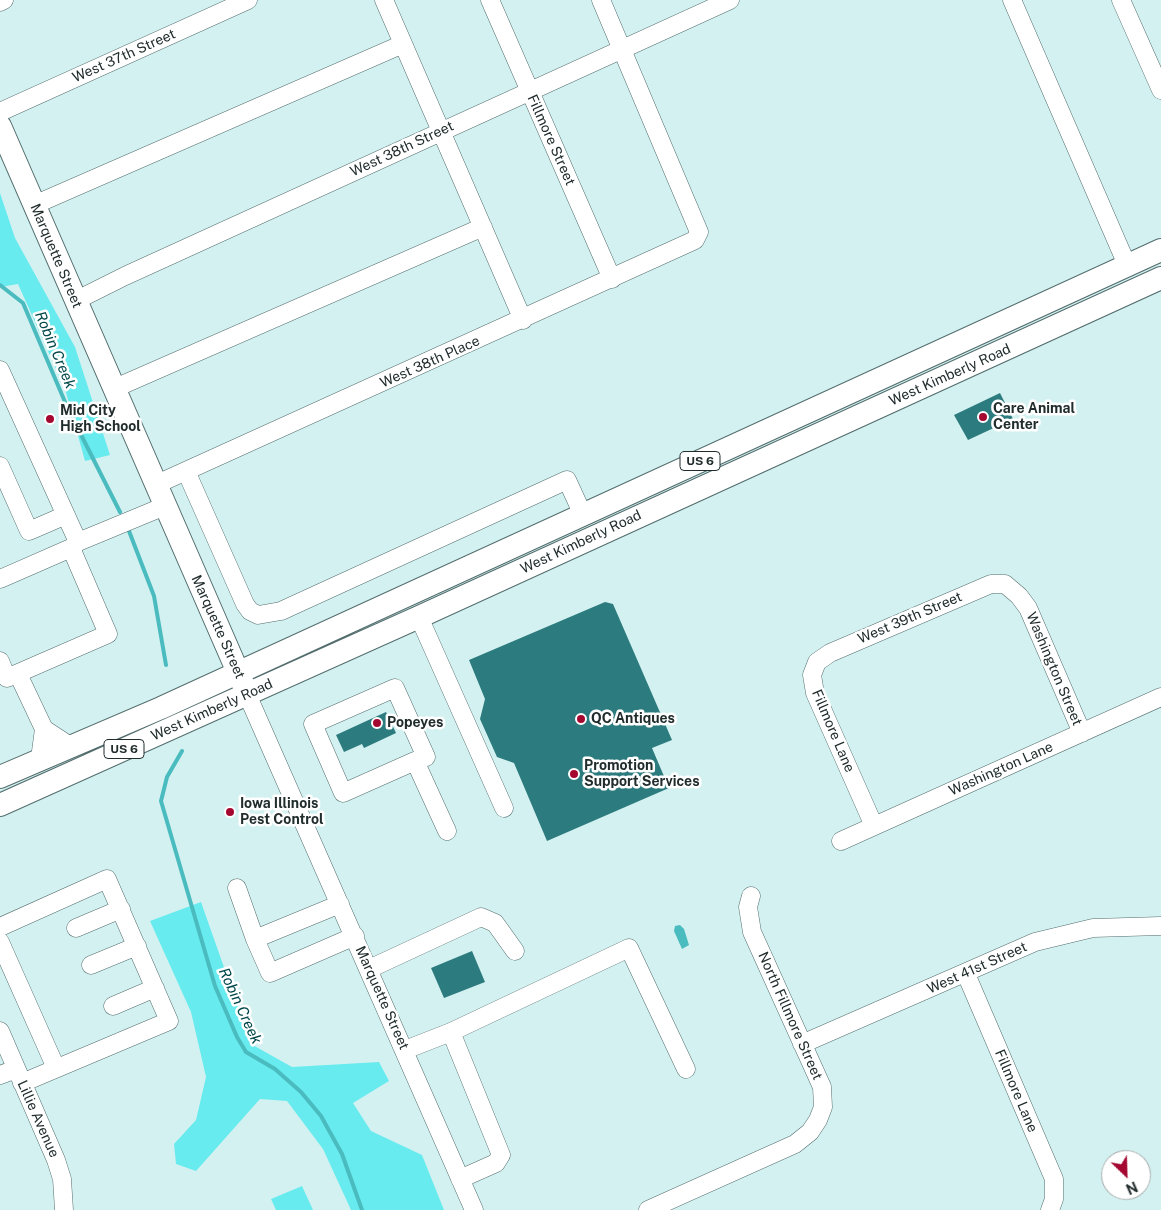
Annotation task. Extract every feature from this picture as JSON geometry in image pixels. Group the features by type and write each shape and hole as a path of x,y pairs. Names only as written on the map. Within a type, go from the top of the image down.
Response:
{"main road":[{"name":"Marquette Street","path":"0,126 113,389 248,694"},
{"name":"West Kimberly Road","path":"0,776 238,673 1161,250"},
{"name":"West Kimberly Road","path":"0,804 419,617 1161,278"}],"street":[{"path":"0,2 4,0"},
{"name":"West 37th Street","path":"0,112 248,0"},
{"path":"384,0 523,320"},
{"name":"Fillmore Street","path":"490,0 612,280"},
{"path":"601,0 622,49"},
{"name":"West 38th Street","path":"75,301 730,0"},
{"path":"1012,0 1127,265"},
{"path":"1121,0 1161,90"},
{"path":"34,205 403,44"},
{"name":"West 38th Place","path":"155,485 612,280 695,240 698,232 622,49"},
{"path":"113,389 483,227"},
{"path":"0,370 66,515 108,634 8,679"},
{"path":"0,466 28,531 66,515"},
{"name":"West Kimberly Road","path":"186,471 245,604 250,611 258,615 267,615 281,610 567,480 583,515"},
{"path":"0,578 165,506"},
{"name":"West 39th Street","path":"817,662 830,653 991,584 1005,584"},
{"name":"Washington Street","path":"1005,584 1019,596 1028,608 1082,733"},
{"path":"419,617 504,808"},
{"path":"0,661 8,679 44,729 70,746"},
{"name":"Fillmore Lane","path":"817,662 812,676 815,693 874,826"},
{"path":"395,688 426,757 415,761 343,793 314,724 395,688"},
{"name":"Marquette Street","path":"248,694 474,1210"},
{"name":"Washington Lane","path":"841,841 1161,697"},
{"path":"40,759 44,729"},
{"path":"415,761 446,831"},
{"path":"0,927 107,879 169,1021 56,1068 13,1076"},
{"path":"237,888 255,939 270,973 355,936"},
{"name":"North Fillmore Street","path":"648,1210 795,1144 810,1132 818,1120 823,1107 822,1087 752,932 748,907 751,896"},
{"path":"255,939 340,904"},
{"path":"76,928 121,909"},
{"path":"369,968 481,917 495,922 515,951"},
{"name":"West 41st Street","path":"802,1044 1036,942 1093,928 1161,926"},
{"path":"0,942 56,1068"},
{"path":"91,965 137,946"},
{"path":"405,1050 451,1032 629,948 686,1069"},
{"name":"Fillmore Lane","path":"966,974 1054,1179 1054,1199 1050,1210"},
{"path":"113,1006 155,988"},
{"name":"Lillie Avenue","path":"0,1032 13,1076 56,1160 62,1179 64,1210"},
{"path":"451,1032 501,1155 496,1163 460,1179"}],"shaded area":[{"path":"0,193 15,238 75,347 110,455 85,461 65,389 18,284 0,287"},
{"path":"201,902 251,1044 292,1067 379,1062 389,1081 353,1103 371,1131 422,1155 444,1210 351,1210 323,1149 287,1101 260,1099 196,1171 176,1164 174,1144 196,1120 206,1077 191,1012 150,921"},
{"path":"680,925 684,929 689,945 682,949 674,931 675,926"},
{"path":"302,1186 313,1210 276,1210 271,1199"}],"building":[{"name":"Care Animal Center","path":"1000,393 1013,419 968,440 954,415"},
{"path":"605,602 613,604 672,740 652,748 669,788 547,841 514,763 497,757 480,719 485,699 469,660"},
{"name":"Popeyes","path":"386,712 396,733 364,748 362,744 344,752 336,735"},
{"path":"472,951 485,982 444,998 431,968"}],"waterway":[{"name":"Robin Creek","path":"0,285 23,303 68,409 120,512"},
{"name":"Robin Creek","path":"129,531 154,596 166,665"},
{"name":"Robin Creek","path":"182,751 167,777 161,801 215,986 237,1037 246,1052 275,1069 301,1092 321,1116 342,1154 362,1210"}],"place":[{"name":"Care Animal Center","path":"983,417"},
{"name":"Mid City High School","path":"50,419"},
{"name":"QC Antiques","path":"581,719"},
{"name":"Popeyes","path":"377,723"},
{"name":"Promotion Support Services","path":"574,774"},
{"name":"Iowa Illinois Pest Control","path":"230,812"}]}
